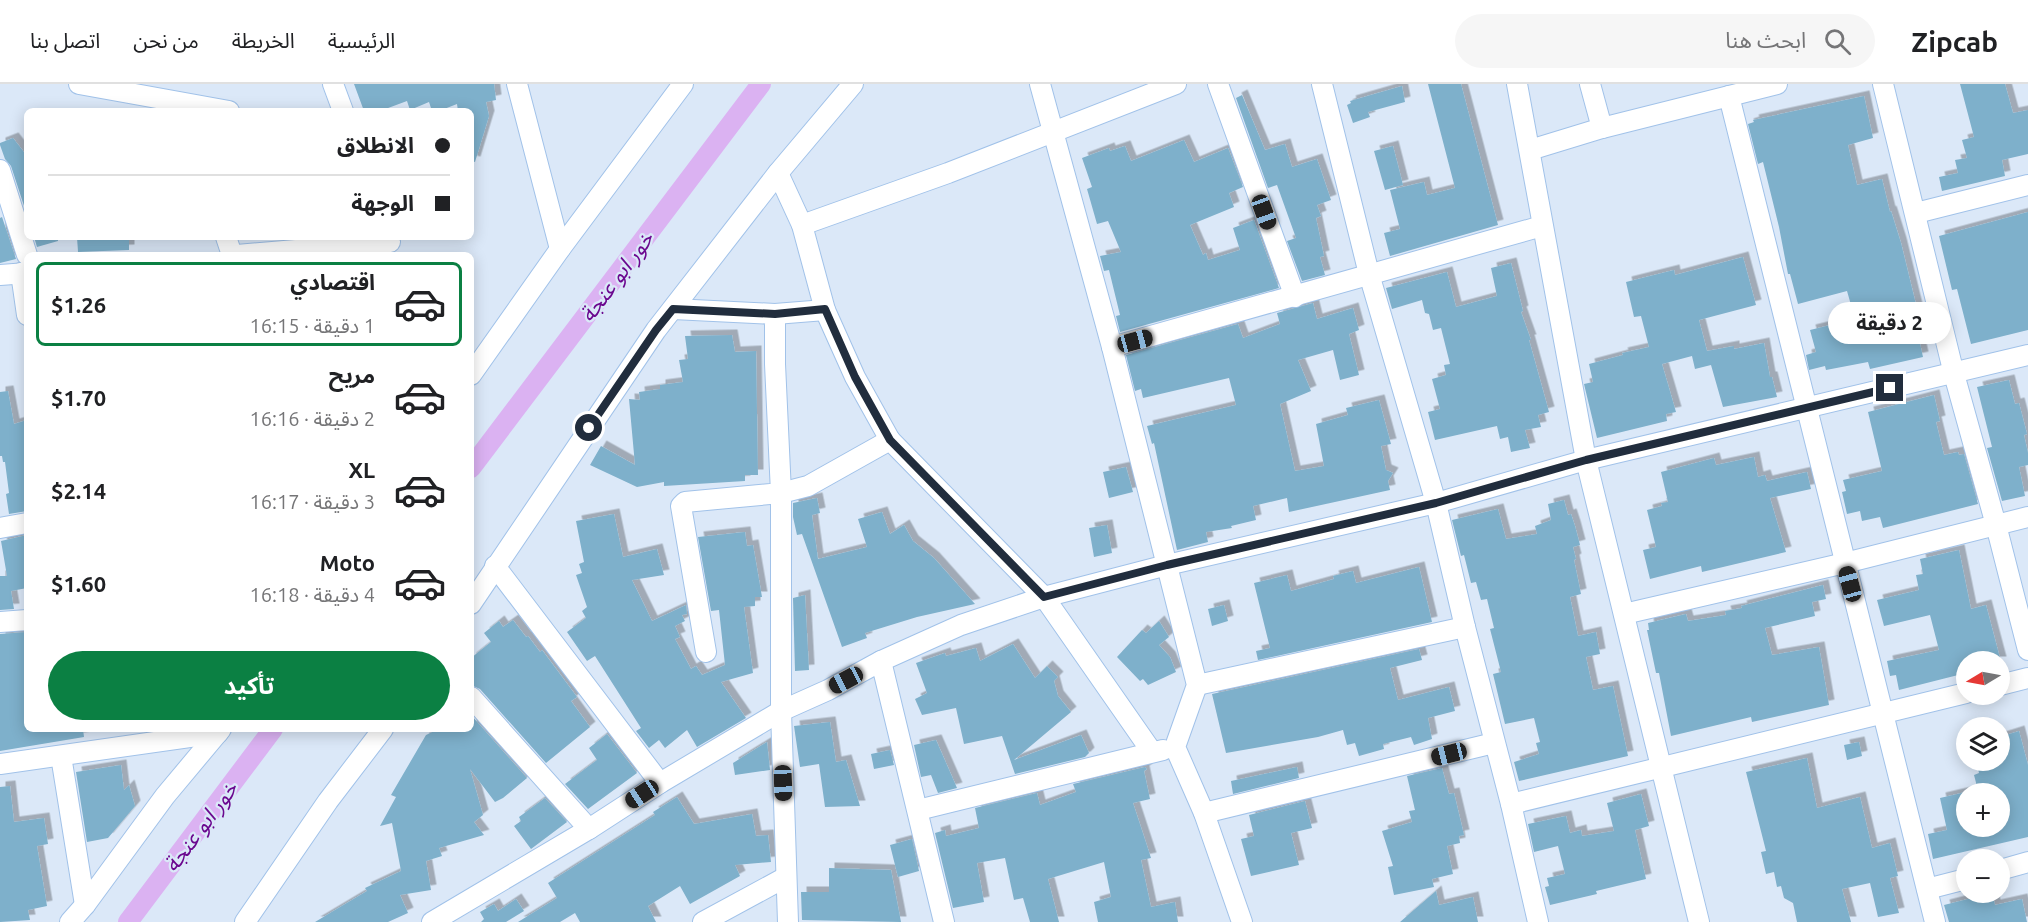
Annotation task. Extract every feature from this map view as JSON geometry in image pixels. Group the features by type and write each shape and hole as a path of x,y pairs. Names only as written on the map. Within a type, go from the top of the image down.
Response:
{"street":[{"path":"333,84 342,108"},
{"path":"517,84 560,249"},
{"path":"474,599 656,330 778,173 853,84"},
{"path":"1040,84 1112,347 1197,685 1175,747 1204,813 1242,922"},
{"path":"802,225 948,173 1176,84"},
{"path":"1218,84 1295,297"},
{"path":"1322,84 1369,274 1436,503 1538,922"},
{"path":"1517,84 1586,460 1700,922"},
{"path":"1590,84 1602,128"},
{"path":"1530,150 1602,128 1777,84"},
{"path":"1883,84 1954,374 2028,650"},
{"path":"86,85 187,107"},
{"path":"474,371 677,88"},
{"path":"1729,96 1935,922"},
{"path":"0,170 24,263"},
{"path":"778,173 802,225 825,309 855,377 890,440 1044,597 1152,752"},
{"path":"1916,213 2028,185"},
{"path":"1112,347 1542,226"},
{"path":"283,252 390,245"},
{"path":"0,274 24,267"},
{"path":"673,309 775,314 825,309"},
{"path":"775,314 781,493 781,711 788,922"},
{"path":"432,922 781,711 828,690 881,661 961,625 1044,597 1167,565 1436,503 1586,460 1954,374 2028,354"},
{"path":"706,652 681,506 685,502 781,493 808,486 890,440"},
{"path":"1624,614 1845,563 2028,517"},
{"path":"0,528 24,524"},
{"path":"495,566 660,783"},
{"path":"0,622 24,620"},
{"path":"1197,685 1465,627"},
{"path":"881,661 944,922"},
{"path":"2010,682 2028,678"},
{"path":"1511,804 1956,695"},
{"path":"474,700 589,829"},
{"path":"0,764 213,732"},
{"path":"70,922 165,796 218,732"},
{"path":"245,922 328,801 381,732"},
{"path":"1204,813 1494,743"},
{"path":"918,810 1175,747"},
{"path":"61,756 85,905"},
{"path":"2010,867 2028,862"},
{"path":"703,922 786,878"},
{"path":"1927,889 1956,882"}],"building":[{"path":"354,84 494,84 496,100 486,102 489,116 475,162 474,108 458,108 457,104 447,108 431,108 429,102 409,108 407,101 388,108 363,108"},
{"path":"1428,84 1461,84 1498,225 1390,256 1384,233 1400,229 1390,190 1424,182 1427,195 1455,188"},
{"path":"1960,84 2005,84 2013,113 2028,110 2028,154 2002,160 2005,176 1942,191 1939,177 1958,173 1955,160 1967,158 1962,140 1974,137"},
{"path":"1402,86 1405,102 1368,112 1370,117 1353,123 1347,105 1351,103 1350,101"},
{"path":"1242,95 1265,150 1285,144 1292,167 1317,159 1331,200 1317,205 1321,216 1316,218 1324,256 1320,257 1325,275 1302,281 1287,241 1296,238 1277,185 1268,188 1236,98"},
{"path":"1864,96 1873,138 1848,145 1857,185 1882,179 1901,243 1921,325 1916,326 1923,357 1870,369 1868,362 1826,370 1825,366 1809,370 1806,355 1816,352 1810,330 1855,319 1847,291 1798,304 1790,274 1788,274 1763,162 1758,164 1748,124 1754,122 1753,120"},
{"path":"13,138 24,152 24,206 11,166 5,159 0,143"},
{"path":"1184,140 1194,162 1228,148 1243,187 1229,193 1234,207 1190,225 1203,255 1206,253 1208,260 1240,250 1233,228 1254,220 1279,288 1120,332 1116,316 1120,315 1109,270 1104,271 1100,256 1121,252 1108,221 1097,224 1087,189 1092,187 1082,158 1109,148 1110,151 1125,146 1131,161"},
{"path":"1393,146 1403,185 1385,190 1374,151"},
{"path":"2028,212 2028,330 1971,344 1957,289 1952,290 1939,236"},
{"path":"2,217 16,259 0,263 0,218"},
{"path":"35,240 58,240 58,241 37,247"},
{"path":"77,240 129,240 129,250 78,252"},
{"path":"1743,257 1756,305 1699,320 1707,351 1764,343 1770,377 1772,377 1777,397 1723,407 1711,365 1695,369 1692,356 1662,364 1676,412 1666,414 1667,421 1597,438 1584,384 1593,382 1589,364 1649,347 1641,316 1634,317 1626,282 1674,270 1675,275"},
{"path":"1511,263 1523,311 1521,312 1531,340 1529,340 1549,412 1538,415 1541,427 1525,430 1530,448 1511,452 1508,437 1500,439 1497,426 1435,440 1428,412 1440,409 1432,379 1446,375 1444,365 1450,364 1441,328 1433,330 1422,300 1392,309 1386,288 1447,272 1456,307 1497,296 1491,268"},
{"path":"1313,303 1317,319 1353,308 1359,330 1349,334 1359,375 1340,380 1333,350 1298,360 1311,391 1280,404 1295,471 1324,466 1316,424 1348,415 1346,408 1379,400 1391,444 1381,446 1386,470 1393,473 1388,481 1390,490 1289,512 1287,498 1253,506 1256,520 1231,526 1232,528 1206,532 1208,542 1177,550 1154,443 1152,444 1147,426 1236,405 1229,378 1143,398 1141,389 1135,391 1126,355 1238,324 1243,338 1280,324 1277,313"},
{"path":"732,335 735,352 756,351 758,475 745,475 745,481 664,486 664,482 637,487 590,465 601,446 635,465 629,399 640,400 639,392 660,389 660,385 683,382 679,360 688,359 685,336"},
{"path":"2009,380 2015,404 2019,403 2027,434 2024,435 2028,465 2019,467 2025,496 2002,501 1987,448 1992,447 1977,387"},
{"path":"8,391 14,424 24,421 24,512 9,514 5,462 0,456 0,392"},
{"path":"1934,395 1940,421 1936,422 1944,455 1958,452 1959,455 1964,454 1978,504 1883,528 1880,517 1862,521 1860,511 1847,514 1842,492 1846,491 1843,480 1882,471 1868,412"},
{"path":"1754,457 1758,477 1765,475 1767,481 1807,472 1811,489 1770,498 1786,552 1702,572 1701,566 1650,579 1643,550 1656,547 1647,510 1668,502 1661,472 1714,458 1716,465"},
{"path":"1126,467 1133,492 1109,498 1103,472"},
{"path":"817,498 820,513 812,515 818,559 867,547 858,519 882,512 890,534 904,525 913,541 934,558 975,604 917,617 865,633 867,638 842,647 802,534 797,535 793,517 793,503"},
{"path":"1564,500 1568,515 1571,514 1580,545 1573,547 1581,594 1570,597 1578,636 1596,632 1600,654 1586,657 1593,690 1613,686 1628,756 1519,781 1514,762 1539,754 1536,743 1540,742 1534,718 1505,724 1493,674 1501,672 1490,629 1494,628 1487,599 1481,600 1476,582 1471,583 1452,520 1498,509 1506,539 1537,534 1535,526 1551,520 1548,504"},
{"path":"614,514 623,557 657,549 664,575 632,580 652,621 686,605 687,614 682,615 685,621 675,626 680,637 675,639 691,669 696,666 702,675 725,665 719,610 711,611 698,537 745,532 747,546 753,545 762,597 755,597 755,606 744,607 753,673 721,682 746,718 697,747 687,730 665,748 659,740 649,748 636,731 641,728 595,656 587,661 567,632 586,618 582,611 587,607 576,575 582,573 579,564 584,562 576,521"},
{"path":"1107,525 1112,553 1094,557 1089,528"},
{"path":"24,536 24,589 11,591 14,609 0,610 0,576 7,576 1,541"},
{"path":"1959,550 1971,609 1986,605 1998,651 1956,651 1956,676 1899,690 1896,675 1890,676 1887,661 1939,650 1930,615 1884,626 1877,600 1919,590 1916,575 1923,574 1920,559"},
{"path":"1419,567 1432,622 1258,660 1256,651 1270,648 1254,583 1287,575 1291,591 1353,571 1356,583"},
{"path":"1823,585 1826,599 1812,602 1815,616 1765,628 1772,655 1819,647 1829,705 1752,722 1751,717 1671,736 1659,673 1656,673 1647,630 1649,630 1648,623 1686,614 1688,621 1726,615 1725,611 1742,608 1741,606"},
{"path":"805,595 809,670 795,671 793,598"},
{"path":"1224,605 1228,621 1212,626 1208,609"},
{"path":"513,620 540,652 542,650 577,697 571,701 590,727 546,763 480,689 474,686 474,656 491,642 484,633 499,621 503,627"},
{"path":"1159,621 1169,637 1159,645 1170,657 1176,672 1148,685 1143,679 1140,681 1117,657 1142,630 1146,633"},
{"path":"24,632 24,732 83,732 84,737 0,751 0,634"},
{"path":"1013,644 1035,678 1047,666 1058,677 1054,681 1058,696 1071,712 1014,760 1081,735 1089,753 1085,757 1015,774 1002,736 964,744 956,708 922,715 915,699 927,693 916,663 945,653 946,656 976,648 980,661"},
{"path":"1419,649 1422,660 1390,668 1398,700 1449,687 1455,711 1428,718 1432,739 1414,745 1411,737 1383,744 1384,749 1359,756 1355,743 1347,745 1343,730 1318,737 1226,753 1212,694"},
{"path":"474,718 527,778 495,802 470,769 483,815 474,822 484,835 439,848 442,856 426,861 431,890 400,895 408,913 388,922 315,922 367,891 365,888 401,871 392,823 380,826 396,797 391,795 426,735 432,732 474,732"},
{"path":"830,722 836,762 846,760 860,806 825,807 819,764 800,767 794,726"},
{"path":"2019,731 2028,765 2028,837 1976,849 1956,849 1956,854 1933,859 1928,834 1947,830 1940,798 1956,794 1956,837 2010,837 2010,783 1976,783 1974,775 1979,773 1979,771 2010,771 2010,734"},
{"path":"607,734 637,773 588,809 565,784 597,760 589,748"},
{"path":"936,740 957,788 938,793 931,775 921,777 914,745"},
{"path":"767,742 770,770 735,775 733,763"},
{"path":"1859,742 1862,756 1847,760 1844,745"},
{"path":"890,750 894,765 874,769 871,754"},
{"path":"1807,758 1817,808 1860,797 1872,848 1890,843 1898,876 1890,878 1899,913 1878,917 1870,883 1842,889 1851,922 1797,922 1793,903 1784,898 1781,886 1777,887 1774,872 1766,874 1761,852 1766,851 1746,772"},
{"path":"121,765 124,790 129,785 135,806 108,838 87,842 76,772"},
{"path":"1145,767 1150,799 1133,803 1151,858 1141,860 1151,907 1175,902 1178,922 1098,922 1094,902 1111,897 1104,862 1048,879 1059,922 1030,922 1023,898 1014,900 1005,858 977,863 984,902 953,908 935,833 945,830 946,836 979,828 975,808 1037,793 1040,805 1076,792 1073,784"},
{"path":"1297,767 1299,778 1233,794 1231,781"},
{"path":"1442,768 1449,794 1454,793 1464,835 1459,836 1460,843 1447,846 1453,874 1432,879 1434,887 1394,895 1388,867 1393,866 1382,831 1412,822 1409,811 1415,810 1407,776"},
{"path":"10,786 14,822 44,818 48,844 37,846 47,906 28,910 30,920 0,922 0,787"},
{"path":"1641,794 1649,826 1635,830 1646,879 1550,905 1545,887 1549,886 1547,878 1565,874 1558,846 1534,852 1528,824 1566,816 1570,833 1581,830 1582,836 1614,831 1607,803"},
{"path":"677,797 694,824 752,814 756,836 768,835 771,862 735,865 740,876 690,904 680,886 648,906 656,922 580,922 575,913 560,922 518,922 557,898 548,883 655,815 653,812"},
{"path":"545,798 567,822 531,849 514,826 521,821 519,817"},
{"path":"1305,801 1312,828 1291,833 1299,865 1251,876 1241,839 1254,836 1249,815"},
{"path":"912,839 919,871 898,877 890,845"},
{"path":"829,868 891,870 901,922 802,920 801,892 829,892"},
{"path":"1436,891 1439,905 1473,897 1478,922 1400,922"},
{"path":"516,899 524,911 506,922 481,922 484,919 480,912 494,904 498,911"},
{"path":"2022,899 2027,922 1949,922 1944,905 1956,902 1994,903 1995,905"}],"waterway":[{"name":"خور ابو عنجة","path":"474,464 761,84"},
{"name":"خور ابو عنجة","path":"128,922 271,732"}],"route":[{"path":"589,428 673,309 775,314 825,309 855,377 890,440 1044,597 1167,565 1436,503 1586,460 1890,388"}]}
